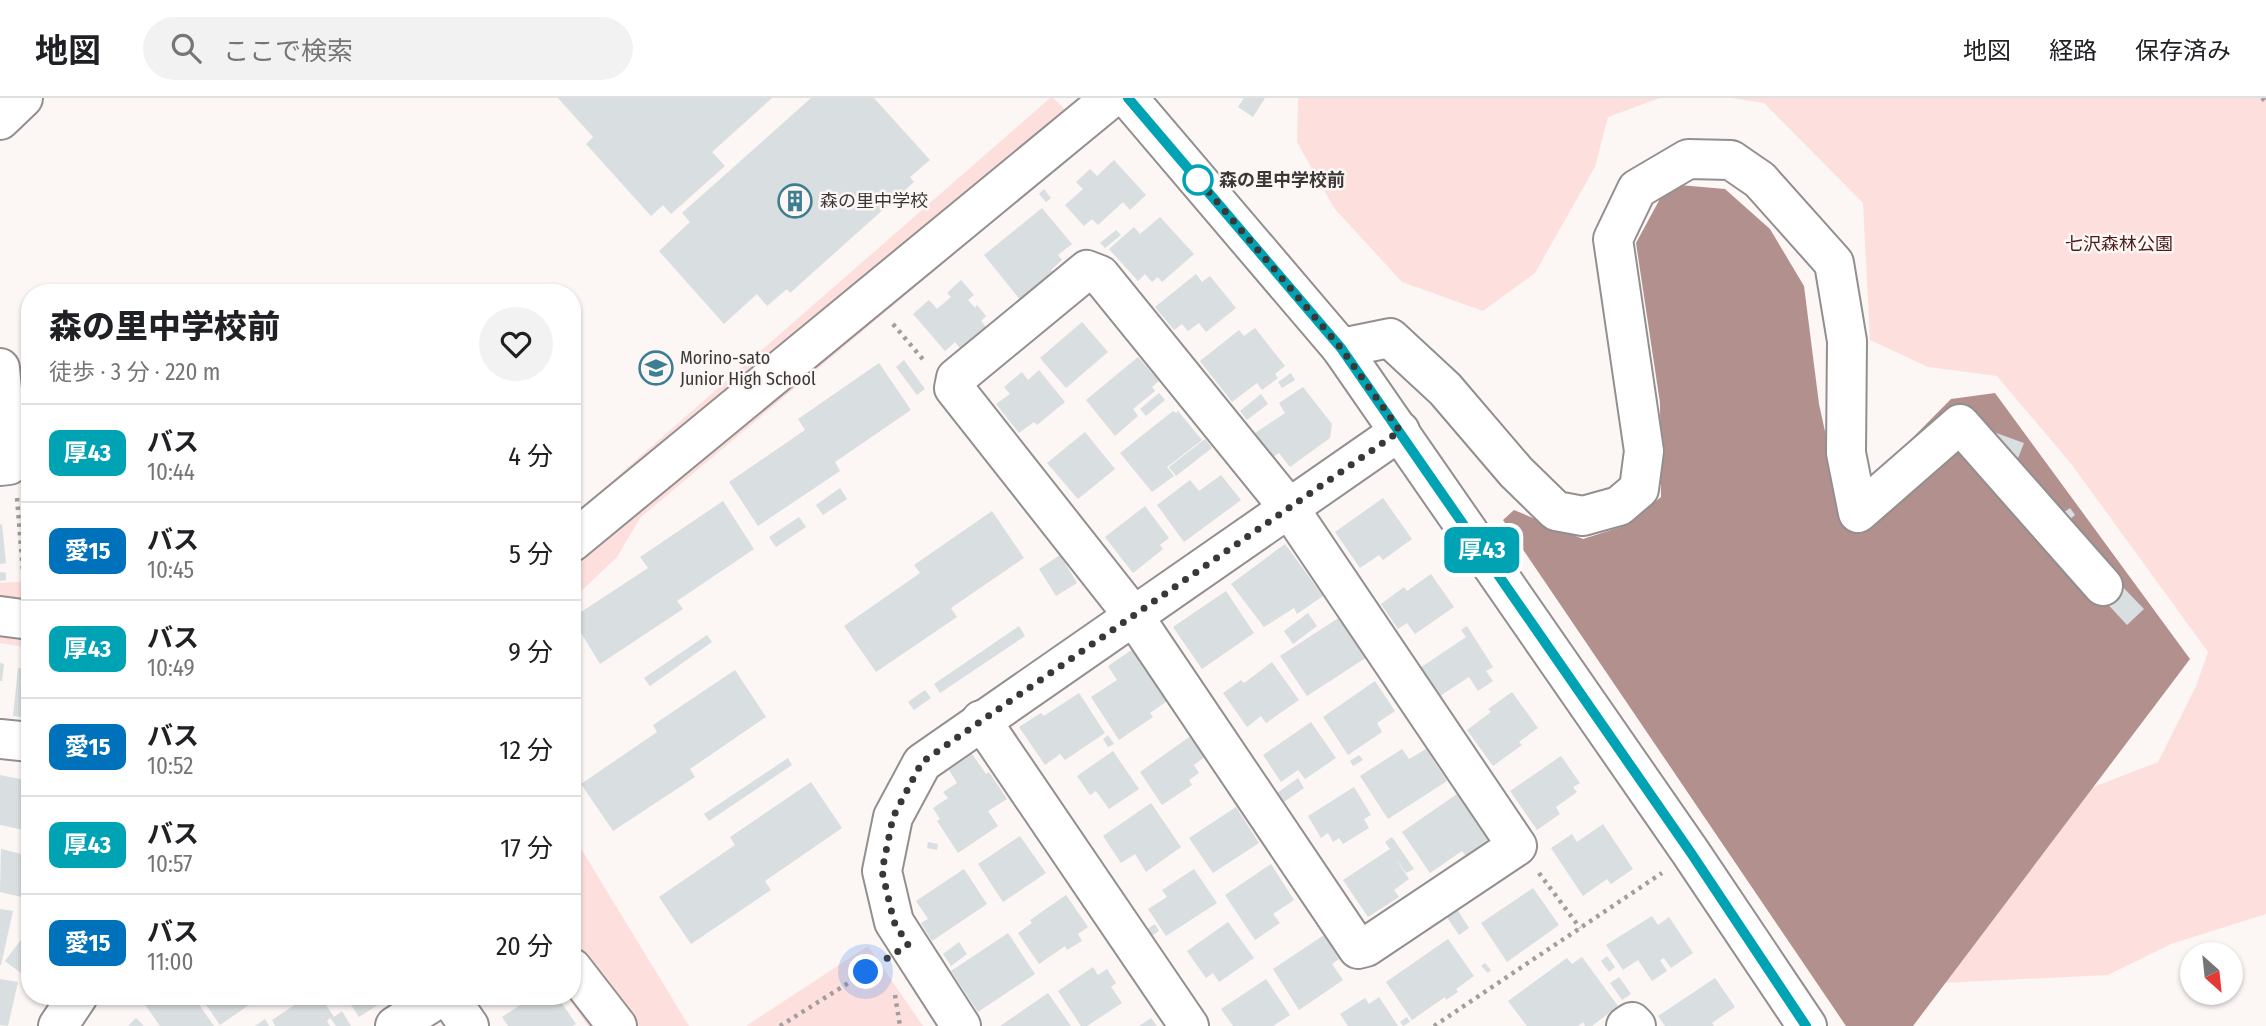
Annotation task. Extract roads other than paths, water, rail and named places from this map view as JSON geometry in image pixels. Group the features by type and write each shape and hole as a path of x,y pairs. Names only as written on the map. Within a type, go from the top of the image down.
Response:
{"street":[{"path":"0,120 23,98"},
{"path":"581,535 1111,98"},
{"path":"1128,98 1341,348 1691,853 1807,1026"},
{"path":"1341,348 1390,338 1444,389 1516,471 1556,511 1583,516 1619,506 1639,489 1644,451 1613,239 1637,189 1688,159 1731,160 1760,180 1834,263 1847,341 1846,453 1858,513 1959,424 2103,586"},
{"path":"1087,270 1100,275 1289,508 1517,846 1366,947 1358,949 1133,615 954,388 956,379 1087,270"},
{"path":"0,368 5,466"},
{"path":"961,1026 894,922 882,871 893,817 922,762 1400,431"},
{"path":"981,720 1189,1026"},
{"path":"0,739 21,741"},
{"path":"581,980 617,1026"},
{"path":"58,1026 72,1005"},
{"path":"395,1026 428,1005"},
{"path":"454,1005 469,1026"},
{"path":"1626,1026 1632,1022 1636,1026"}],"place":[{"name":"森の里中学校前","path":"1198,180"},
{"name":"森の里中学校","path":"795,201"},
{"name":"Morino-sato Junior High School","path":"656,368"}],"park label":[{"name":"七沢森林公園","path":"2119,244"}]}
